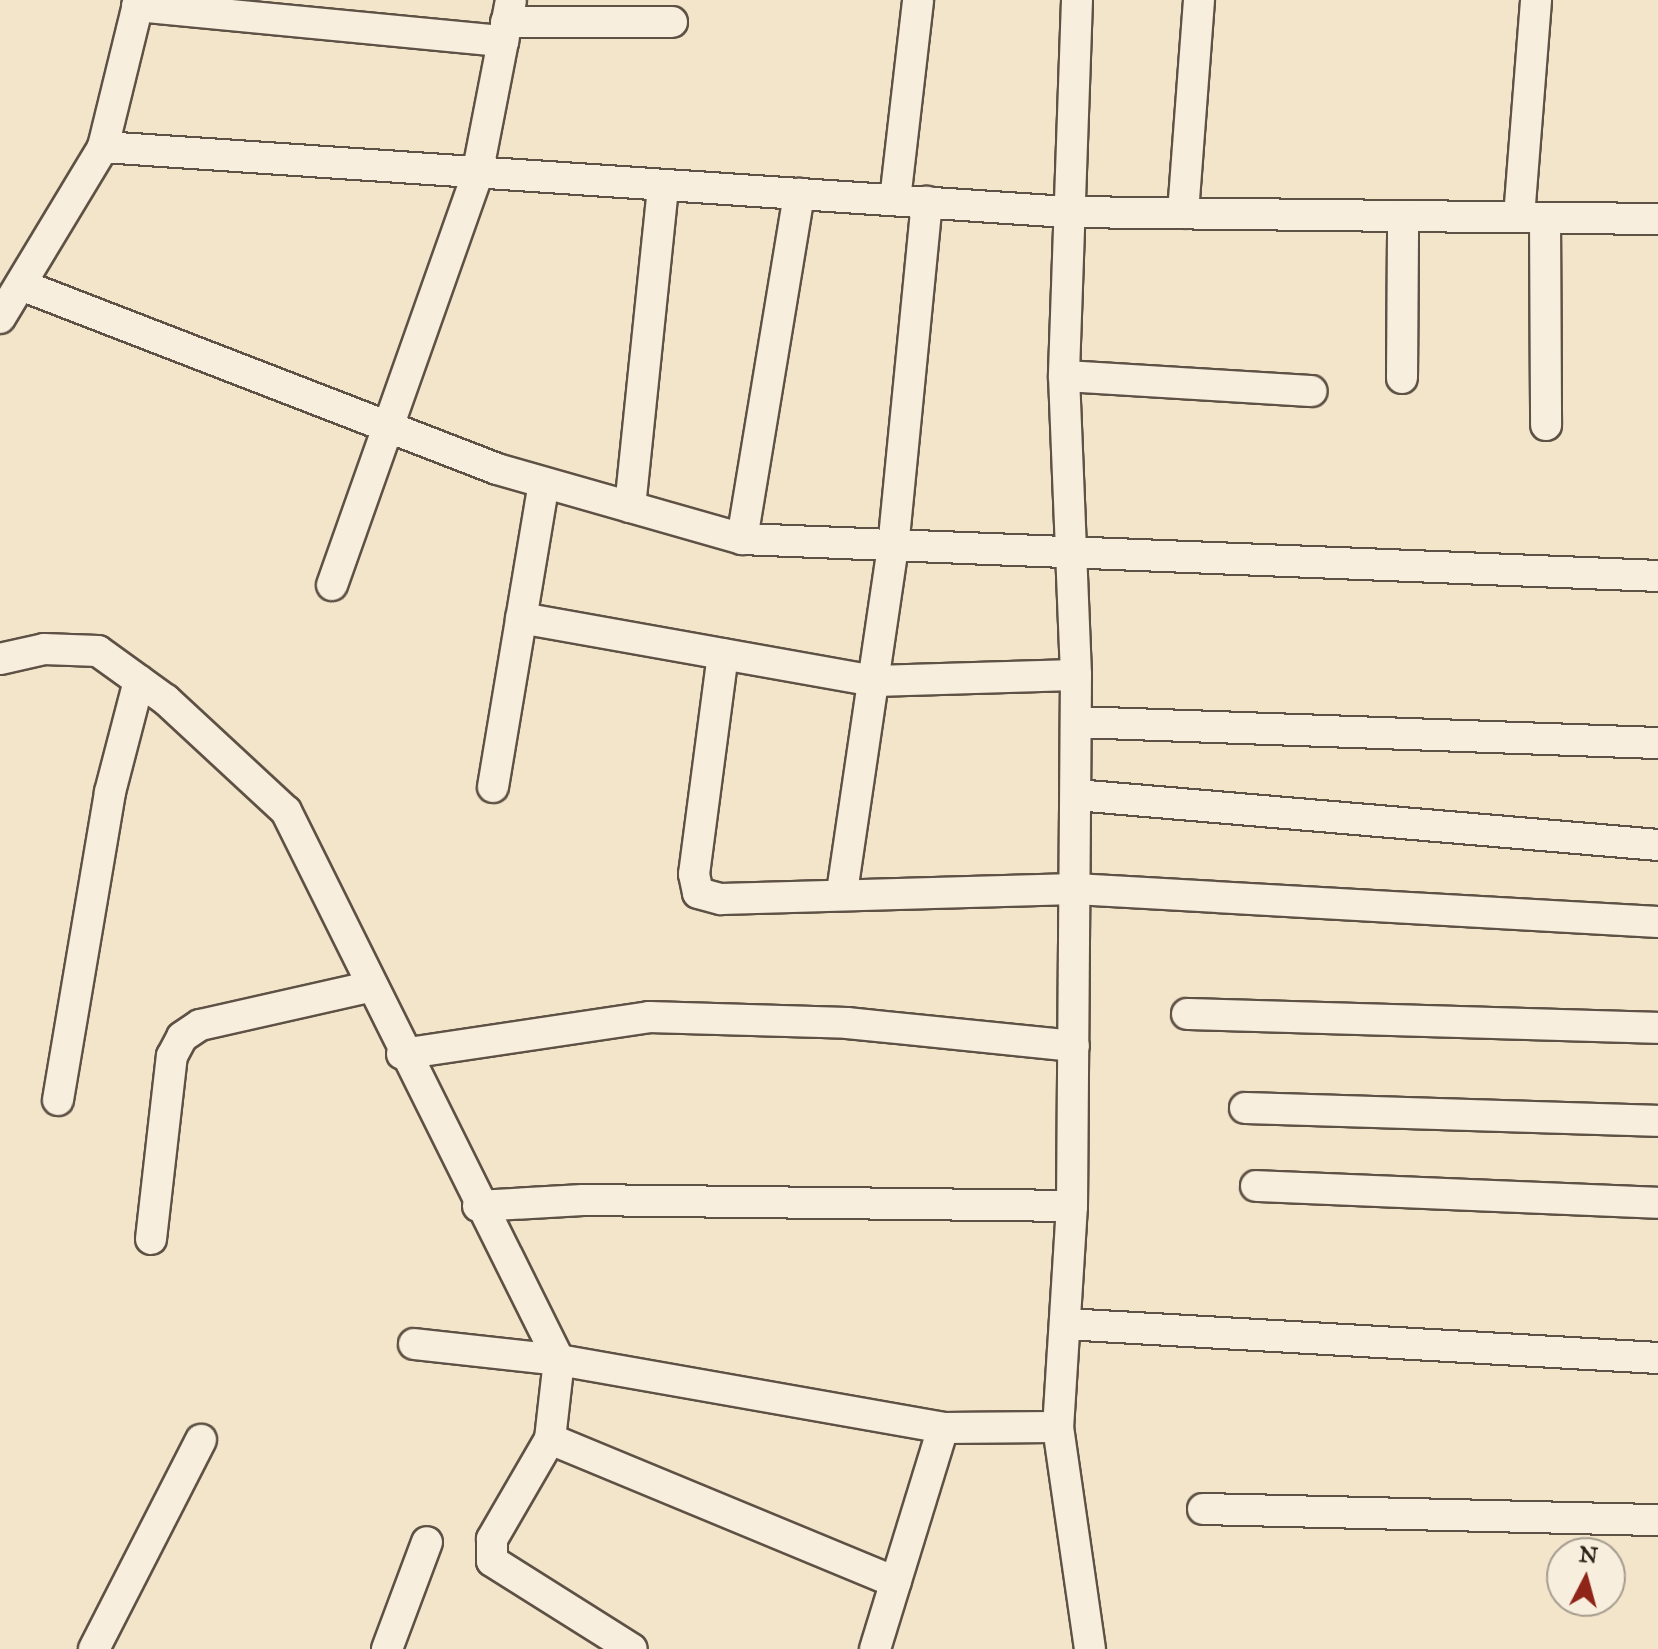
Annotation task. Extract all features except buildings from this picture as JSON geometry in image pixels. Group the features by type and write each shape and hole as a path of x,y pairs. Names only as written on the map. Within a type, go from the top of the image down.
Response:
{"street":[{"path":"895,200 918,0"},
{"path":"1077,0 1067,212 1064,376 1076,675 1072,1206 1058,1427 1090,1649"},
{"path":"1183,213 1199,0"},
{"path":"1536,0 1532,218 1546,425"},
{"path":"0,318 103,147 138,3 507,21 672,22"},
{"path":"332,585 477,175 507,21"},
{"path":"103,147 477,175 1067,212 1658,219"},
{"path":"630,507 663,186"},
{"path":"742,539 799,194"},
{"path":"842,892 893,548 927,202"},
{"path":"1402,378 1403,216"},
{"path":"21,285 387,428 544,483 742,539 1071,557 1658,576"},
{"path":"1064,376 1312,391"},
{"path":"493,787 544,483"},
{"path":"521,618 873,681 1076,675"},
{"path":"0,659 44,649 98,651 139,681 286,811 368,987 559,1360 550,1439 492,1539 492,1561 632,1649"},
{"path":"723,654 694,874 698,893 1075,889 1658,922"},
{"path":"58,1100 110,792 139,681"},
{"path":"1076,722 1658,743"},
{"path":"1076,795 1658,845"},
{"path":"151,1239 172,1056 182,1037 200,1025 368,987"},
{"path":"1187,1014 1658,1028"},
{"path":"402,1054 649,1017 847,1023 1074,1046"},
{"path":"1245,1108 1658,1121"},
{"path":"1256,1186 1658,1203"},
{"path":"478,1206 583,1200 1072,1206"},
{"path":"1065,1324 1658,1358"},
{"path":"414,1344 559,1360 943,1428 1058,1427"},
{"path":"875,1649 943,1428"},
{"path":"550,1439 896,1582"},
{"path":"94,1649 201,1440"},
{"path":"1203,1509 1658,1520"},
{"path":"387,1649 427,1542"}]}
